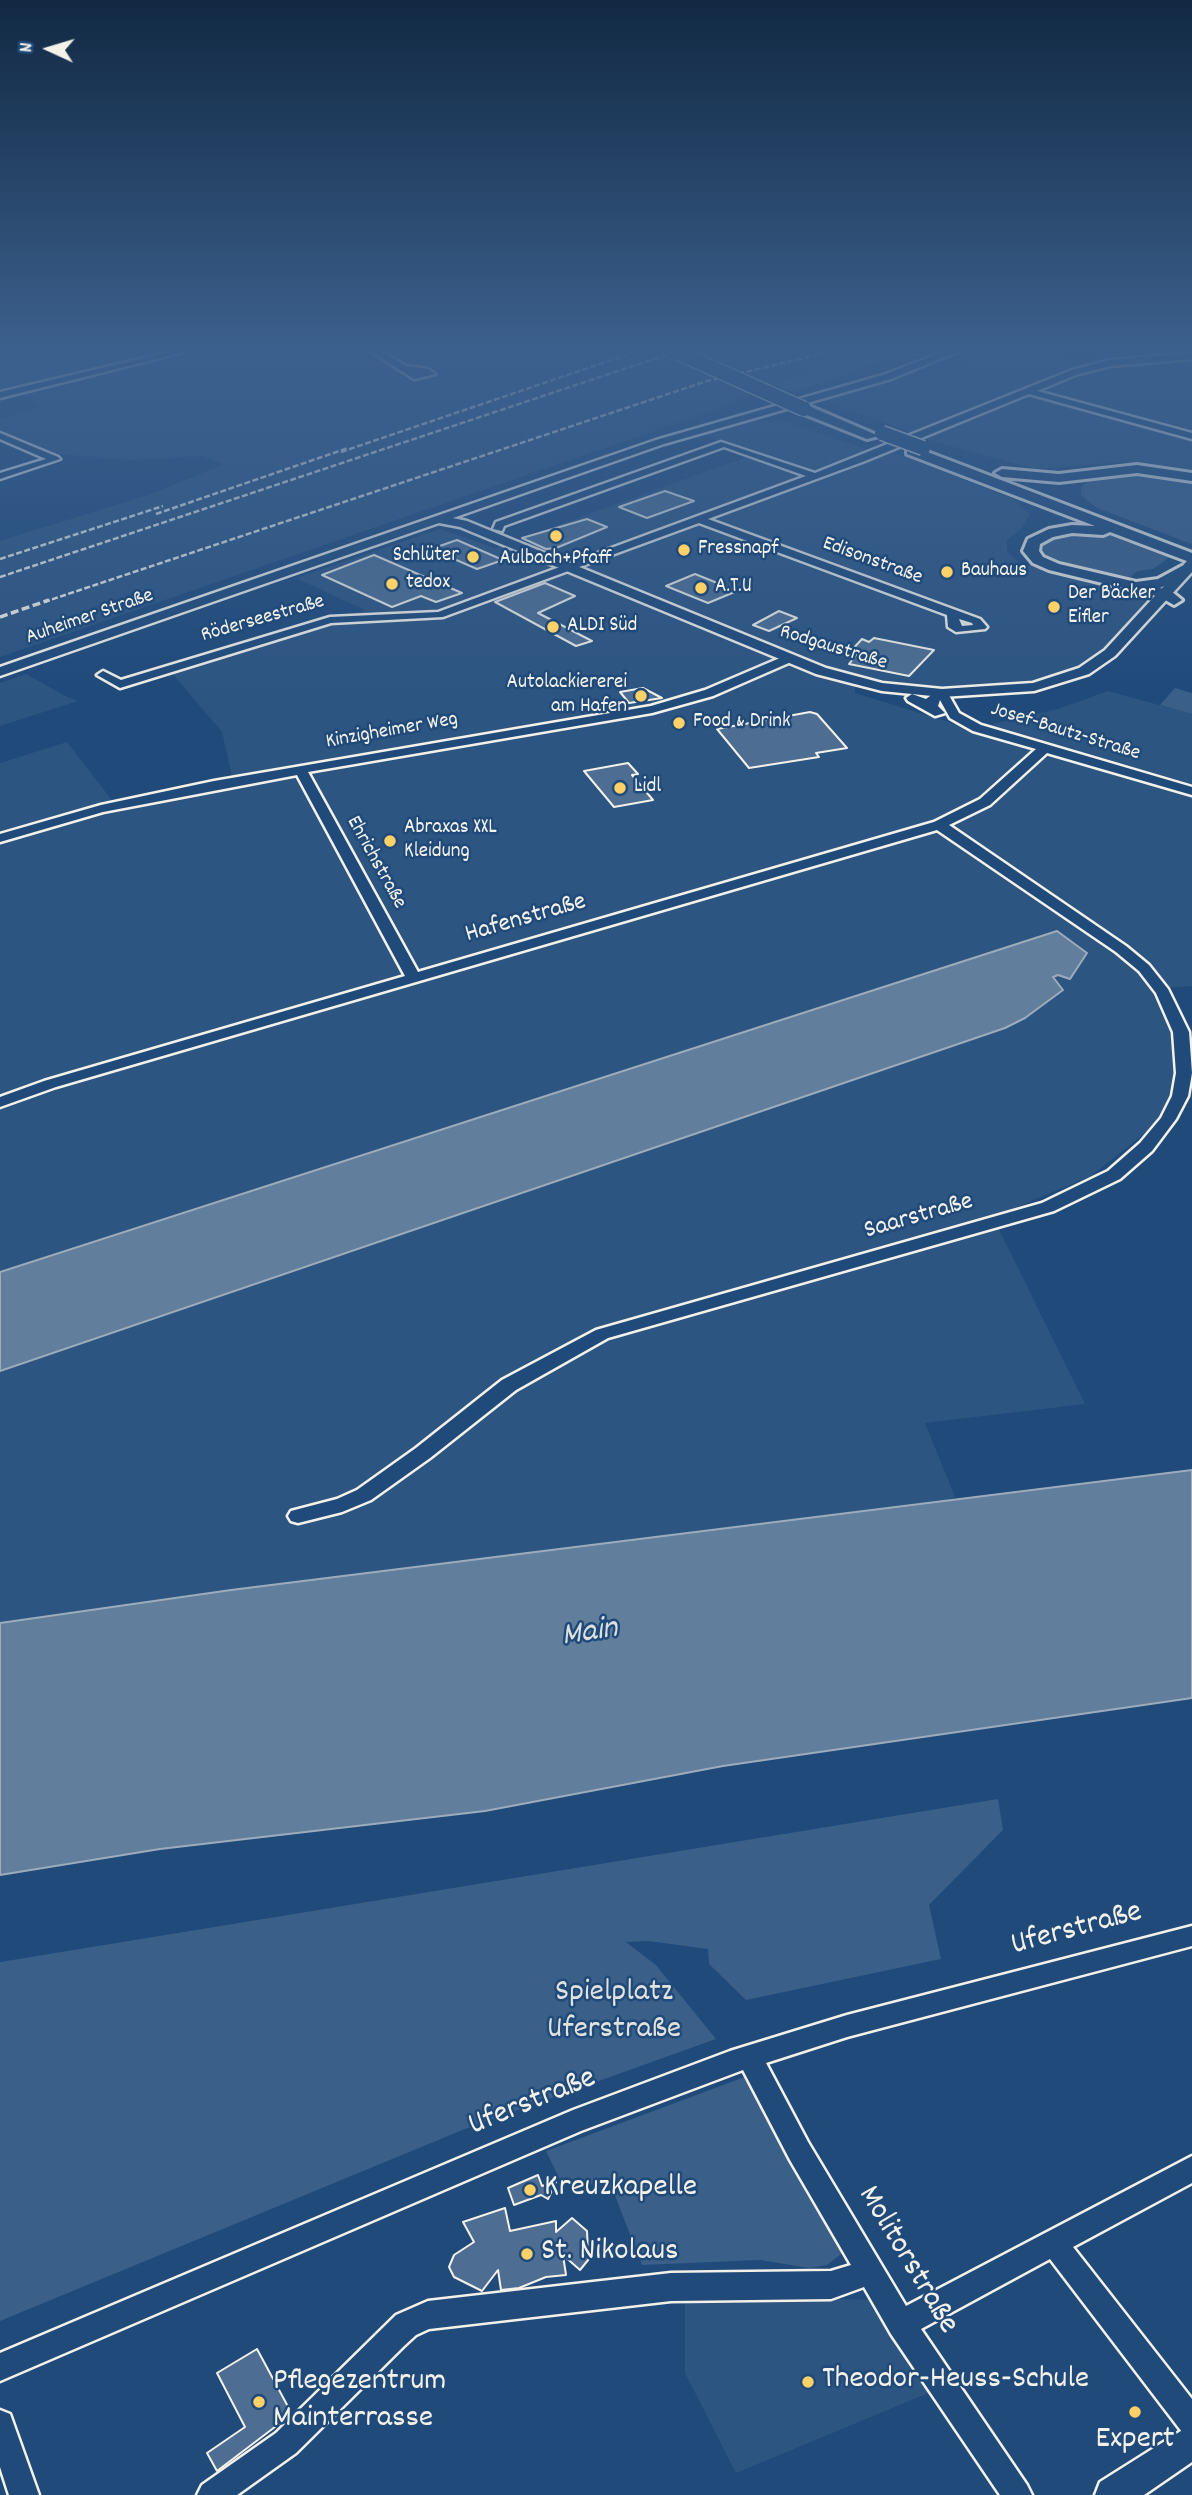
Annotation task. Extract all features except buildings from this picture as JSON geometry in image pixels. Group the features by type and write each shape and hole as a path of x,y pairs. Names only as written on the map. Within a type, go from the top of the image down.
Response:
{"highway":[{"path":"963,468 1165,544"},
{"path":"975,468 1165,544"},
{"path":"986,468 1029,477 1059,478 1137,469 1192,479"},
{"path":"1122,584 1162,583 1191,568 1165,544 1080,495 1082,482 1090,477 1121,471 1156,472 1192,479"},
{"path":"1019,491 1043,507 1047,515 1045,526 1027,546 1034,560 1055,569 1166,598"},
{"path":"1166,598 1044,564 1032,554 1031,545 1049,533 1079,529 1115,533 1192,550"}],"main road":[{"name":"Auheimer Straße","path":"0,665 410,529 574,468"},
{"name":"Auheimer Straße","path":"0,672 422,519 467,509 585,468"},
{"path":"410,529 459,526 460,516 467,509"},
{"name":"Rodgaustraße","path":"441,516 459,526 837,684 912,698 939,700 993,700 1041,694 1093,678 1116,664 1191,568"},
{"name":"Rodgaustraße","path":"459,526 536,555 561,569"},
{"name":"Rodgaustraße","path":"782,661 939,700"},
{"path":"1113,2495 1192,2441"}],"street":[{"path":"0,476 24,468"},
{"path":"498,529 499,524 655,468"},
{"path":"793,468 815,476"},
{"name":"Röderseestraße","path":"103,676 120,684 330,620 439,615 834,468"},
{"name":"Edisonstraße","path":"698,519 953,613"},
{"path":"536,555 559,558 596,556"},
{"name":"Kinzigheimer Weg","path":"0,838 138,800 300,769 652,709 709,693 782,661"},
{"name":"Josef-Bautz-Straße","path":"939,700 954,715 977,727 1192,791"},
{"name":"Hafenstraße","path":"0,1102 939,825 985,802 1045,748"},
{"name":"Ehrichstraße","path":"300,769 414,978"},
{"name":"Saarstraße","path":"298,1516 342,1504 364,1494 423,1453 509,1385 602,1334 1048,1207 1114,1175 1146,1147 1172,1113 1180,1096 1184,1073 1181,1032 1163,992 1144,968 1121,949 939,825"},
{"name":"Uferstraße","path":"0,2367 547,2133 748,2057 847,2026 1192,1936"},
{"name":"Molitorstraße","path":"748,2057 901,2325 1017,2495"},
{"path":"901,2325 1192,2169"},
{"path":"1053,2242 1192,2422"},
{"path":"212,2495 286,2443 406,2325 428,2315 671,2287 831,2284 870,2272"},
{"path":"0,2424 23,2495"}],"shaded area":[{"path":"213,468 546,468 0,657 0,541 154,493"},
{"path":"715,468 935,468 1013,499 1030,514 1022,528 1007,540 1007,551 1018,562 1148,600 1113,643 1077,668 1023,685 962,690 902,687 855,679 855,693 971,729 1058,709 1108,691 1192,714 1192,986 1155,988 1173,1030 1176,1073 1171,1094 1159,1117 1144,1134 1091,1176 993,1217 1085,1404 925,1423 955,1497 947,1500 231,1590 0,1623 0,1371 1025,1018 1055,997 1053,978 1058,975 1057,931 0,1272 0,763 67,742 118,808 234,785 222,732 171,672 365,610 296,578 440,529 495,548"},
{"path":"1161,468 1192,468 1192,474"},
{"path":"26,674 78,701 0,726 0,683"},
{"name":"Theodor-Heuss-Schule","path":"685,2294 875,2300 931,2392 736,2473 685,2373"}],"green space":[{"path":"1139,472 1192,481 1192,544 1097,508 1081,495 1081,487 1091,479"},
{"path":"1069,533 1106,534 1171,556 1153,569 1137,571 1130,577 1060,564 1040,553 1042,543"},
{"path":"1175,688 1192,693 1192,714 1160,705"},
{"name":"Spielplatz Uferstraße","path":"998,1799 1003,1830 929,1905 941,1959 746,2000 709,1964 708,1949 648,1941 626,1942 656,1965 716,2039 465,2129 0,2321 0,1962"},
{"path":"750,2075 845,2251 827,2265 809,2268 760,2260 642,2265 612,2188 559,2178 546,2151"}],"water":[{"path":"1057,931 1087,953 1070,979 1058,975 1053,977 1063,990 1025,1018 1005,1028 0,1371 0,1272"},
{"name":"Main","path":"1192,1470 1192,1698 723,1766 485,1811 160,1849 0,1875 0,1623 231,1590"}],"railway":[{"path":"156,514 289,468"},
{"path":"0,577 326,468"},
{"path":"44,602 445,468"},
{"path":"0,559 163,506"},
{"path":"0,617 49,600"}],"place":[{"name":"Aulbach+Pfaff","path":"556,536"},
{"name":"Fressnapf","path":"684,550"},
{"name":"Schlüter","path":"473,557"},
{"name":"Bauhaus","path":"947,572"},
{"name":"tedox","path":"392,584"},
{"name":"A.T.U","path":"701,588"},
{"name":"Der Bäcker Eifler","path":"1054,607"},
{"name":"ALDI Süd","path":"553,627"},
{"name":"Autolackiererei am Hafen","path":"641,696"},
{"name":"Food & Drink","path":"679,723"},
{"name":"Lidl","path":"620,788"},
{"name":"Abraxas XXL Kleidung","path":"390,841"},
{"name":"Kreuzkapelle","path":"530,2190"},
{"name":"St. Nikolaus","path":"527,2254"},
{"name":"Theodor-Heuss-Schule","path":"808,2382"},
{"name":"Pflegezentrum Mainterrasse","path":"259,2402"},
{"name":"Expert","path":"1135,2412"}]}
